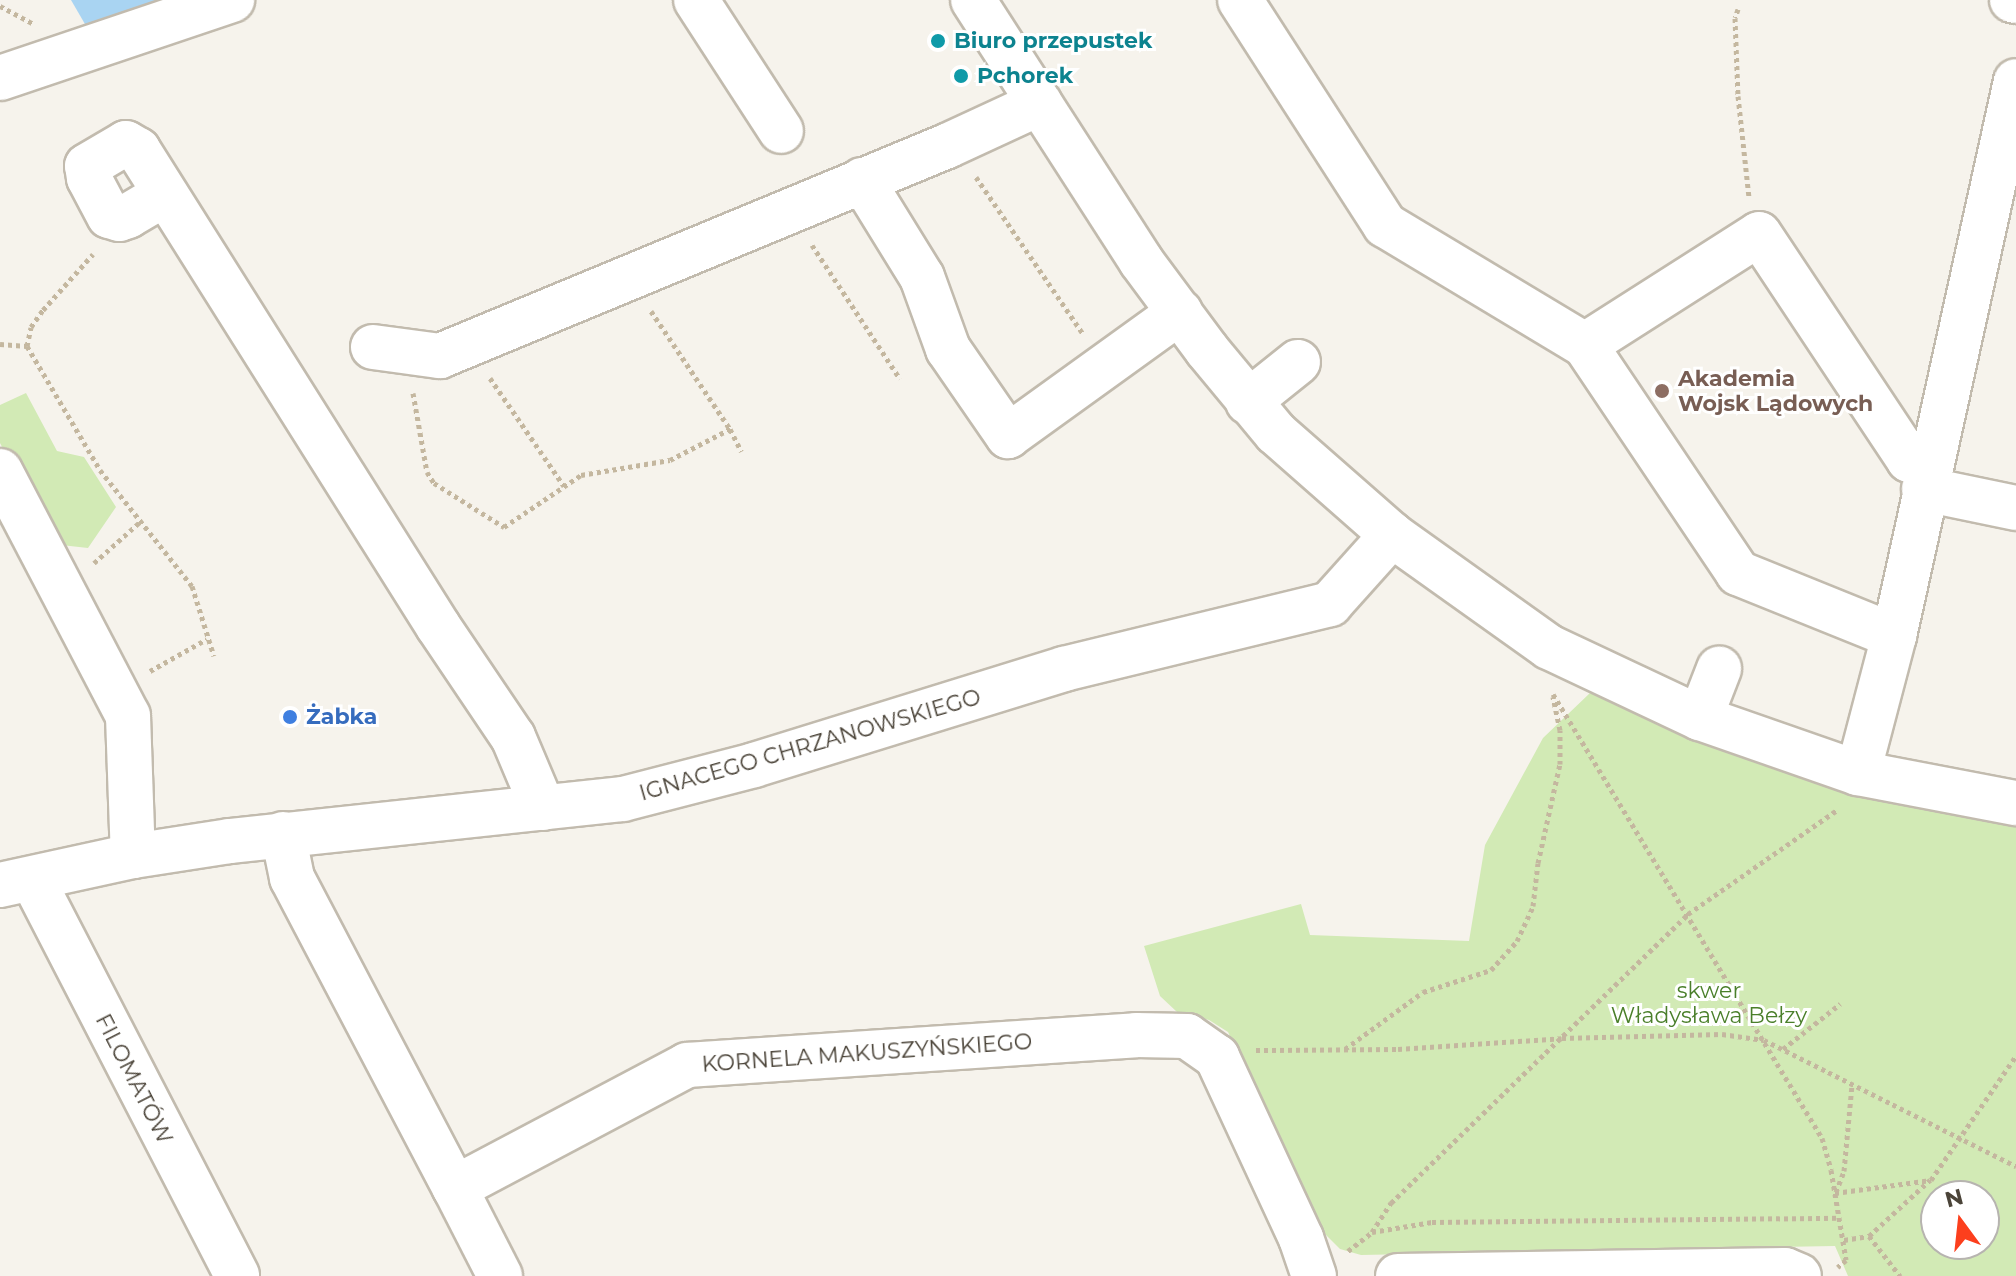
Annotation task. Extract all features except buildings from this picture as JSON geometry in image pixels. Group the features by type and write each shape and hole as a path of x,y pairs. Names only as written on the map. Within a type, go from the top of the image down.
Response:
{"street":[{"path":"0,78 232,0"},
{"path":"696,0 781,131"},
{"path":"1240,0 1385,225 1585,345 1738,573 1894,636"},
{"path":"978,8 1134,250 1248,402 1296,453 1392,535 1549,647 1854,787 2016,803"},
{"path":"1854,787 1894,636 2016,81"},
{"path":"392,349 440,356 1040,103"},
{"path":"165,194 119,219 109,216 89,178 87,166 126,143 138,150 355,488 438,626 513,737 543,808"},
{"path":"862,180 922,277 948,349 1008,436 1180,312"},
{"path":"1585,345 1759,234 1909,460 1928,476 2016,508"},
{"path":"1248,402 1298,362"},
{"path":"0,471 128,716 133,856"},
{"name":"IGNACEGO CHRZANOWSKIEGO","path":"16,883 133,856 283,834 623,799 754,765 1064,669 1330,604 1392,535"},
{"path":"1700,718 1719,669"},
{"path":"283,834 292,878 500,1276"},
{"name":"FILOMATÓW","path":"16,883 237,1276"},
{"name":"KORNELA MAKUSZYŃSKIEGO","path":"455,1188 687,1065 1136,1035 1187,1036 1217,1057"},
{"path":"1217,1057 1301,1238 1326,1266"},
{"path":"1398,1276 1785,1270 1815,1274"}],"path":[{"path":"1738,9 1735,18 1743,162 1751,214 1759,234"},
{"path":"971,170 1089,342"},
{"path":"791,210 900,379"},
{"path":"119,219 106,240 43,310 31,327 27,346 77,436 192,586 214,656"},
{"path":"631,275 741,451"},
{"path":"471,342 480,362 564,486"},
{"path":"0,344 27,346"},
{"path":"392,349 410,377 427,472 434,483 504,527 581,475 670,460 730,429"},
{"path":"58,584 103,558 141,521"},
{"path":"115,691 207,639"},
{"path":"1345,1049 1423,992 1491,970 1517,941 1533,906 1538,863 1560,764 1560,730 1552,692 1822,1138 1846,1260 1815,1274"},
{"path":"1326,1266 1372,1232 1391,1203 1688,914 1854,787"},
{"path":"1783,1049 1840,1004"},
{"path":"1217,1057 1232,1050 1345,1049 1722,1034 1764,1040 2016,1166"},
{"path":"1931,1180 2016,1056"},
{"path":"1835,1193 1844,1171 1852,1084"},
{"path":"1835,1193 1920,1181"},
{"path":"1844,1240 1869,1236 1920,1190"},
{"path":"1372,1232 1432,1222 1840,1218"},
{"path":"1869,1236 1900,1276"}],"green space":[{"path":"26,393 57,451 84,457 116,507 88,548 52,544 0,443 0,405"},
{"name":"skwer Władysława Bełzy","path":"1590,693 1755,759 2016,818 2016,1276 1848,1276 1835,1246 1361,1255 1340,1249 1324,1233 1228,1032 1209,1020 1177,1012 1160,996 1144,946 1301,904 1310,935 1469,941 1485,845 1543,738"}],"water":[{"path":"71,0 180,0 89,31"}],"place":[{"name":"Biuro przepustek","path":"938,41"},
{"name":"Pchorek","path":"961,76"},
{"name":"Akademia Wojsk Lądowych","path":"1662,391"},
{"name":"Żabka","path":"290,717"}]}
